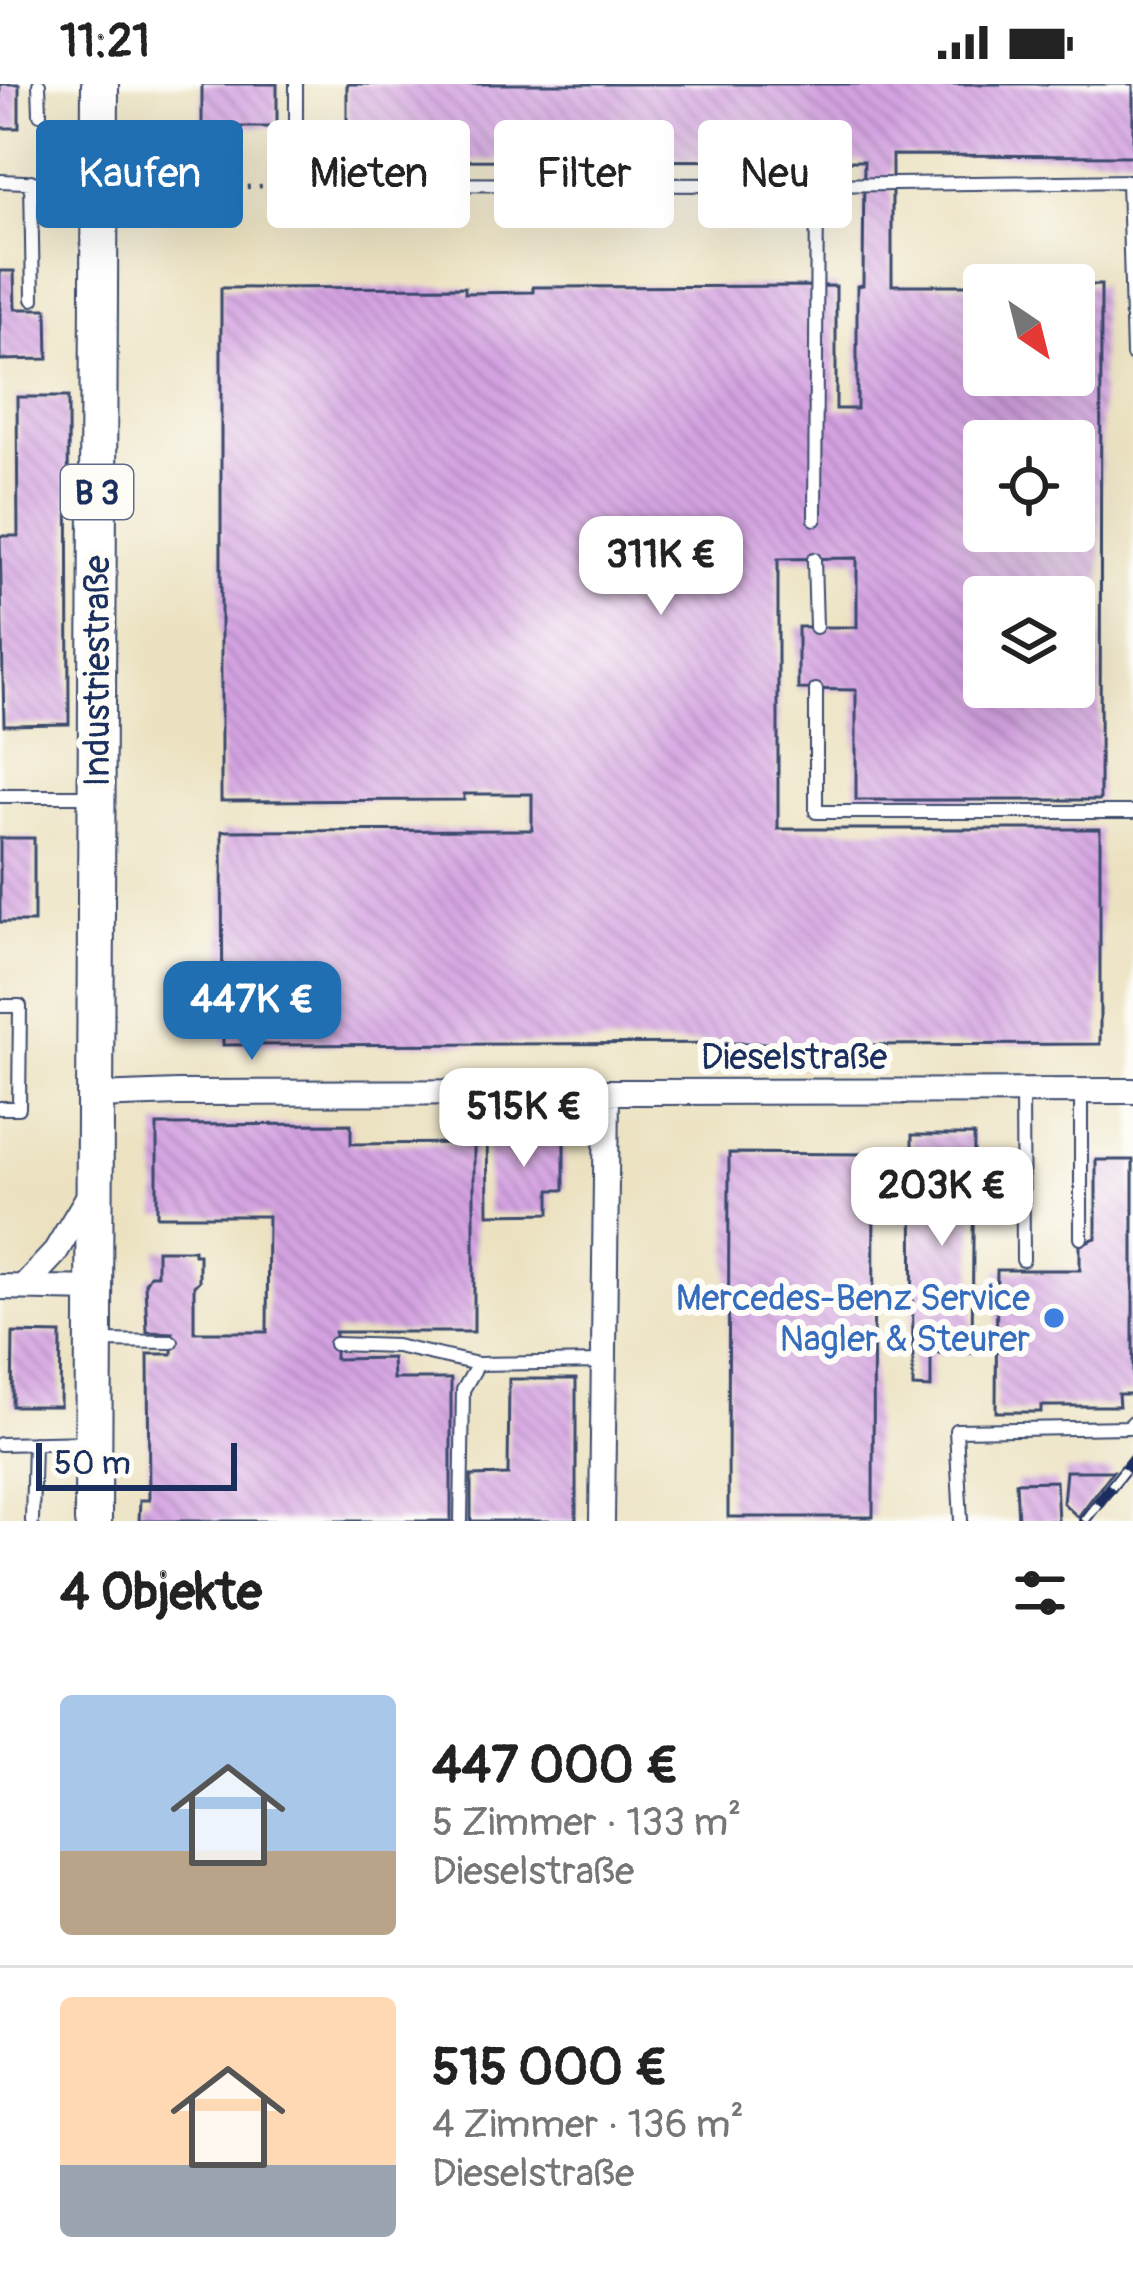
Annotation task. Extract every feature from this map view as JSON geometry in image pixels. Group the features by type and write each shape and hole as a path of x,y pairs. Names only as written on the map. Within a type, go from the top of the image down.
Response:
{"main road":[{"name":"Industriestraße","path":"100,84 100,120"},
{"name":"Industriestraße","path":"94,1521 99,228"}],"street":[{"name":"Dieselstraße","path":"96,1096 1133,1091"},
{"path":"602,1521 607,1092"},
{"name":"Industriestraße","path":"12,1287 54,1254 94,1186"},
{"path":"12,1287 94,1289"}],"lane":[{"path":"39,84 40,114"},
{"path":"296,84 296,120"},
{"path":"0,181 36,181"},
{"path":"31,181 33,299"},
{"path":"852,185 1131,181 1133,355"},
{"path":"470,184 698,185"},
{"path":"814,519 817,228"},
{"path":"814,559 816,627"},
{"path":"816,690 816,812 1133,812"},
{"path":"0,796 95,796"},
{"path":"0,1108 19,1108 20,1006 5,1006"},
{"path":"1081,1090 1081,1238"},
{"path":"1022,1091 1023,1261"},
{"path":"93,1341 172,1342"},
{"path":"335,1344 396,1346 478,1364 604,1362"},
{"path":"460,1521 463,1390 478,1364"},
{"path":"961,1521 956,1430 1129,1427 1133,1422"},
{"path":"0,1444 93,1442"},
{"path":"32,1521 34,1443"}],"building":[{"path":"0,84 19,84 19,128 0,128"},
{"path":"202,84 277,84 277,120 267,120 267,127 243,127 243,120 202,120"},
{"path":"347,84 1133,84 1133,156 892,155 892,285 963,285 963,396 1095,396 1095,285 1101,285 1100,800 856,800 856,690 798,689 798,627 857,627 857,558 778,559 778,829 1100,829 1100,1044 861,1045 861,1066 773,1066 773,1043 223,1045 222,831 532,830 532,794 464,794 464,800 221,801 221,288 465,287 465,293 533,292 533,287 836,286 836,409 857,409 864,161 852,161 852,120 698,120 698,161 674,161 674,120 494,120 494,160 470,160 470,120 347,120"},
{"path":"0,271 14,271 15,309 47,309 48,359 0,360"},
{"path":"17,397 68,397 69,724 4,725 0,536 18,536"},
{"path":"0,838 34,838 34,922 0,922"},
{"path":"351,1124 351,1144 474,1143 474,1332 335,1332 335,1359 392,1358 393,1379 451,1379 451,1521 139,1521 140,1500 149,1500 148,1354 172,1354 173,1333 147,1332 145,1283 150,1275 157,1275 157,1250 199,1254 194,1332 267,1332 268,1216 157,1216 157,1125"},
{"path":"564,1130 564,1190 550,1190 550,1213 488,1214 487,1131"},
{"path":"912,1135 974,1135 972,1353 931,1353 931,1388 913,1387"},
{"path":"729,1153 874,1154 873,1517 728,1517"},
{"path":"1096,1160 1133,1160 1133,1394 1118,1394 1119,1406 1041,1406 1041,1412 996,1412 997,1270 1080,1270 1080,1244 1096,1238"},
{"path":"13,1333 61,1334 60,1406 12,1406"},
{"path":"509,1379 576,1379 576,1521 471,1521 471,1476 508,1475"},
{"path":"1066,1471 1113,1471 1078,1517 1063,1503"},
{"path":"1056,1481 1058,1521 1018,1521 1016,1482"}],"railway":[{"path":"1084,1521 1133,1459"}],"place":[{"name":"Mercedes-Benz Service Nagler & Steurer","path":"1054,1318"}]}
